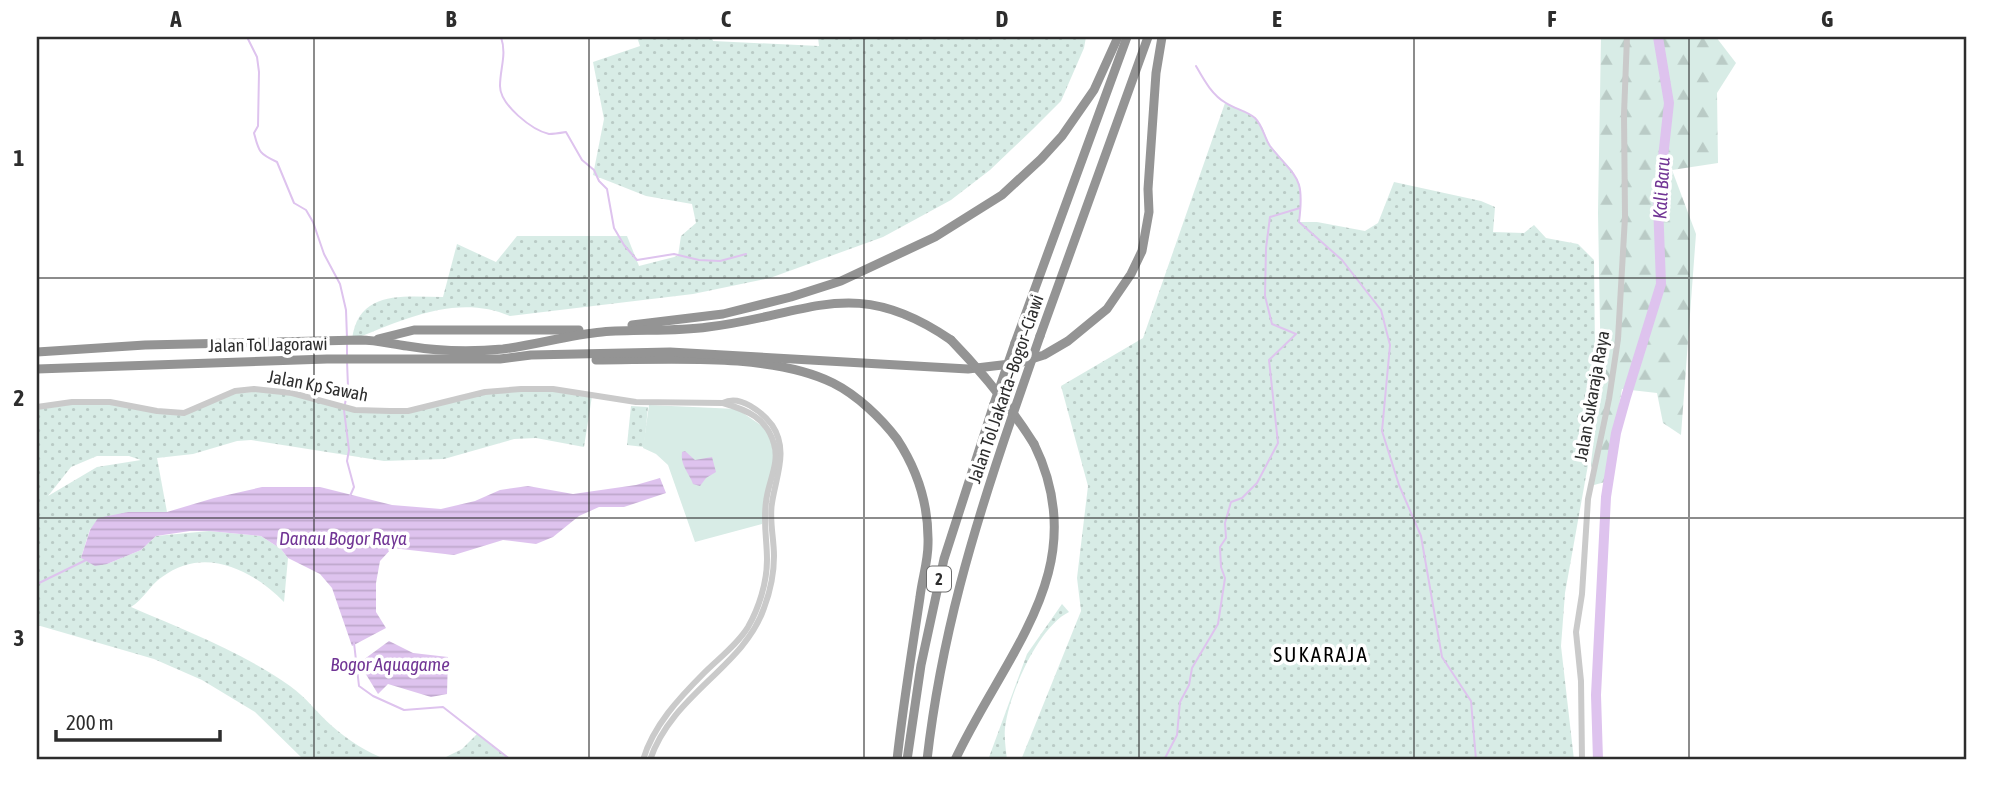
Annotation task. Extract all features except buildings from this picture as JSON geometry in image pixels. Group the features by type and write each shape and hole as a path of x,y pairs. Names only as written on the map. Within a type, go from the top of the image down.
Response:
{"highway":[{"path":"375,340 414,330 573,330 680,321 737,311 841,281 935,237 1002,195 1021,179 1080,113 1102,75 1118,37"},
{"name":"Jalan Tol Jakarta–Bogor–Ciawi","path":"907,760 921,665 944,559 1015,343 1127,37"},
{"name":"Jalan Tol Jakarta–Bogor–Ciawi","path":"927,760 951,616 974,531 1040,337 1148,37"},
{"path":"500,359 531,355 671,352 968,369 997,367 1044,355 1068,341 1107,309 1131,274 1142,251 1150,212 1148,188 1156,74 1162,37"},
{"path":"375,340 433,349 500,349 602,332 709,327 814,305 855,302 901,312 923,321 951,340 999,392 1034,444 1044,464 1056,515 1050,572 1038,606 955,760"},
{"name":"Jalan Tol Jagorawi","path":"37,352 145,345 375,340"},
{"name":"Jalan Tol Jagorawi","path":"37,369 327,359 500,359"},
{"path":"500,359 720,361 770,366 800,372 834,384 875,414 892,433 914,468 923,491 928,532 928,559 904,700 897,760"}],"street":[{"name":"Jalan Sukaraja Raya","path":"1582,760 1581,681 1576,632 1583,580 1588,499 1609,399 1618,339 1625,217 1624,114 1628,37"},
{"name":"Jalan Kp Sawah","path":"37,407 72,402 110,402 184,413 235,391 254,389 285,391 352,409 408,411 485,392 522,388 553,389 636,402 723,403"},
{"path":"650,760 661,734 675,714 754,630 764,608 772,577 774,558 771,506 780,464 778,437 767,418 756,409 731,401 723,403"},
{"path":"643,760 666,716 744,633 756,611 761,594 767,564 763,527 768,491 776,462 774,443 760,419 748,411 723,403"}],"green space":[{"path":"637,37 712,37 713,41 819,46 818,37 1086,37 1084,48 1061,101 1033,129 990,170 951,200 883,237 770,278 693,294 510,316 470,307 450,308 410,318 352,340 356,324 363,312 373,304 399,297 443,297 457,244 496,262 517,236 627,236 639,266 678,256 681,236 696,223 692,204 646,196 593,175 604,119 593,62 640,46"},
{"path":"1601,37 1716,37 1736,63 1717,93 1718,163 1672,170 1696,234 1681,435 1663,423 1657,393 1622,389 1605,482 1594,485 1591,463 1601,380 1598,213"},
{"path":"1225,103 1253,116 1262,127 1269,144 1292,170 1300,185 1300,222 1317,222 1365,231 1378,223 1394,182 1481,201 1495,207 1493,232 1524,233 1534,225 1546,238 1578,244 1594,260 1595,353 1587,391 1593,437 1565,593 1561,646 1574,760 1021,760 1081,611 1077,578 1088,486 1061,386 1143,338"},
{"path":"553,389 592,396 584,447 536,438 514,439 444,459 384,461 251,440 237,441 193,454 157,458 167,512 128,512 90,529 81,558 107,564 141,550 156,536 209,531 261,536 281,549 288,558 284,602 243,572 211,562 178,568 162,577 131,607 212,642 272,674 296,690 345,737 387,760 304,760 255,712 202,680 154,659 37,625 37,407 112,402 184,413 226,394 277,390 353,409 408,411 485,392","holes":["97,456 129,456 141,460 97,467 48,496 71,467"]},
{"path":"649,405 737,409 765,428 771,440 775,463 762,524 695,542 668,465 656,454 643,448"},
{"path":"631,406 648,407 644,447 627,445"},
{"path":"1062,604 1069,612 1046,632 1036,646 1012,698 1005,728 1007,760 988,760 1027,654"},
{"path":"477,734 508,758 440,760 462,749"}],"water":[{"path":"685,451 695,460 712,457 716,472 700,486 693,484 684,465 682,452"},
{"name":"Danau Bogor Raya","path":"660,478 666,493 624,507 599,507 579,516 553,537 536,544 503,540 454,555 392,548 380,561 376,583 376,612 386,628 352,646 332,588 320,574 288,558 281,549 261,536 190,531 156,536 141,550 107,564 95,566 81,558 90,530 98,518 128,512 167,512 262,487 320,487 392,505 441,509 475,501 500,490 528,486 573,494 636,485"},
{"name":"Bogor Aquagame","path":"389,641 413,653 448,657 447,694 431,697 388,684 378,694 359,663"}],"waterway":[{"path":"247,37 257,57 259,72 258,126 254,133 257,144 263,154 277,162 294,203 306,210 313,222 324,254 340,284 346,310 347,338"},
{"path":"501,37 503,56 500,86 505,101 518,116 542,132 566,132 582,160 594,170 607,189 614,228 637,260 674,254 699,260 720,261 746,254"},
{"name":"Kali Baru","path":"1598,760 1596,695 1606,497 1616,433 1661,284 1658,203 1669,103 1658,37"},
{"path":"1196,66 1221,100 1258,121 1270,146 1292,172 1299,186 1299,222 1342,260 1381,310 1390,345 1382,431 1399,485 1421,536 1442,657 1471,701 1476,760"},
{"path":"1164,760 1177,735 1180,702 1189,685 1192,668 1218,624 1225,578 1221,567 1220,547 1226,538 1225,523 1231,502 1242,498 1257,483 1278,443 1269,360 1296,334 1272,324 1265,296 1266,248 1270,217 1300,208"},
{"path":"347,344 347,356"},
{"path":"345,404 348,387 347,361"},
{"path":"344,410 349,450 347,461 354,487 350,496"},
{"path":"37,584 86,560"},
{"path":"354,643 359,686 373,696 404,710 443,707 511,760"}],"district":[{"name":"SUKARAJA","path":"1321,655"}]}
